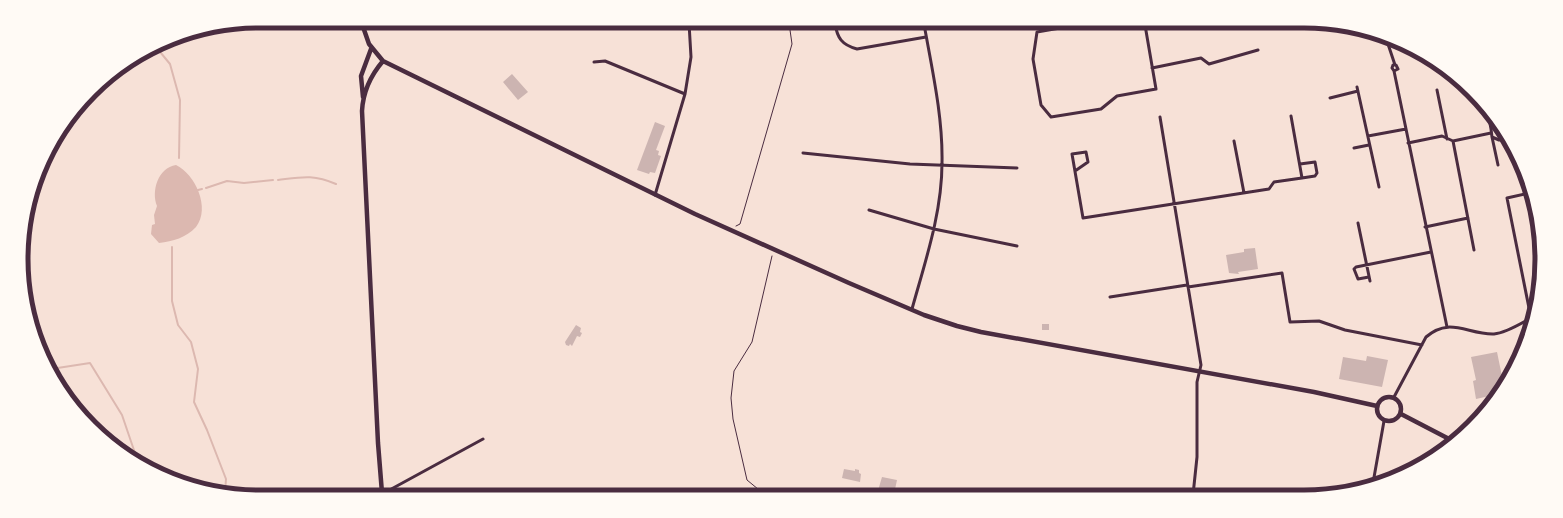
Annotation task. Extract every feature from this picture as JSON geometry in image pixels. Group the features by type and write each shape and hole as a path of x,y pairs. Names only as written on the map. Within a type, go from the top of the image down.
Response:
{"main road":[{"path":"363,28 371,49 383,61 451,96 558,146 655,195 912,309 957,326 981,332 1314,392 1377,406"},
{"path":"371,49 361,76 363,98 364,169 378,443 383,490"},
{"path":"363,98 374,72 383,61"},
{"path":"1384,398 1394,398 1400,403 1401,414 1394,421 1384,421 1377,411 1377,406 1384,398"},
{"path":"1401,414 1449,439"}],"street":[{"path":"655,195 685,94 691,57 689,28"},
{"path":"836,28 836,32 842,42 847,46 857,49 926,37"},
{"path":"912,309 938,212 942,164 940,128 925,28"},
{"path":"1060,28 1037,32 1033,59 1041,105 1051,116 1101,109 1117,96 1156,89 1145,28"},
{"path":"1388,44 1389,52 1395,65 1398,66 1398,69 1394,71 1430,252 1447,327"},
{"path":"1152,68 1201,58 1209,64 1258,50"},
{"path":"594,62 605,61 685,94"},
{"path":"1330,98 1357,89 1379,187"},
{"path":"1437,90 1448,139"},
{"path":"1291,116 1302,178"},
{"path":"1160,117 1200,365 1200,372 1197,382 1197,457 1194,490"},
{"path":"1490,122 1498,165"},
{"path":"1368,136 1406,128"},
{"path":"1408,143 1442,136 1453,141 1492,135"},
{"path":"1492,135 1495,139 1500,138"},
{"path":"1234,141 1244,193"},
{"path":"1453,141 1474,250"},
{"path":"1354,148 1369,145"},
{"path":"1075,171 1088,162 1086,152 1072,154 1083,218 1269,189 1274,182 1315,176 1317,173 1315,162 1300,164"},
{"path":"803,153 910,164 1017,168"},
{"path":"1526,194 1507,198 1530,308"},
{"path":"869,210 934,229 1017,246"},
{"path":"1425,227 1468,218"},
{"path":"1358,223 1367,265 1370,279 1358,279 1354,269 1356,267 1367,265 1430,252"},
{"path":"1110,297 1282,272 1290,322 1319,321 1345,330 1422,345"},
{"path":"1394,398 1426,337 1434,330 1447,327 1462,327 1479,334 1496,334 1527,320"},
{"path":"1374,479 1384,421"},
{"path":"389,490 483,439"}],"path":[{"path":"736,226 740,224 792,44 790,28"},
{"path":"759,490 747,480 733,419 731,398 734,371 752,342 774,249"}],"shaded area":[{"path":"176,165 183,169 195,184 199,192 202,211 196,227 188,234 174,240 159,243 151,234 152,225 155,224 154,215 157,206 155,200 156,187 160,175 170,167"}],"building":[{"path":"512,74 528,92 518,100 503,82"},
{"path":"655,122 665,126 656,150 659,151 658,155 661,156 655,173 650,172 649,174 637,170"},
{"path":"1255,248 1258,269 1238,272 1239,274 1229,273 1226,255 1244,252 1244,249"},
{"path":"1042,324 1049,324 1049,330 1042,330"},
{"path":"576,325 581,328 580,332 582,333 580,337 577,336 572,346 570,344 569,346 566,345 565,342"},
{"path":"1497,352 1502,377 1490,396 1476,399 1473,381 1476,380 1471,357"},
{"path":"1367,356 1388,360 1382,387 1339,379 1343,357 1366,361"},
{"path":"844,469 855,471 855,469 859,470 859,473 861,474 860,482 842,478"},
{"path":"882,477 897,480 895,490 878,490"}],"waterway":[{"path":"159,51 170,64 180,100 179,158"},
{"path":"278,180 307,177 321,179 336,184"},
{"path":"206,188 227,181 244,183 273,180"},
{"path":"198,190 202,189"},
{"path":"172,247 172,301 178,325 191,342 198,369 194,402 207,430 226,479 225,488"},
{"path":"56,368 90,363 122,415 135,454"}]}
